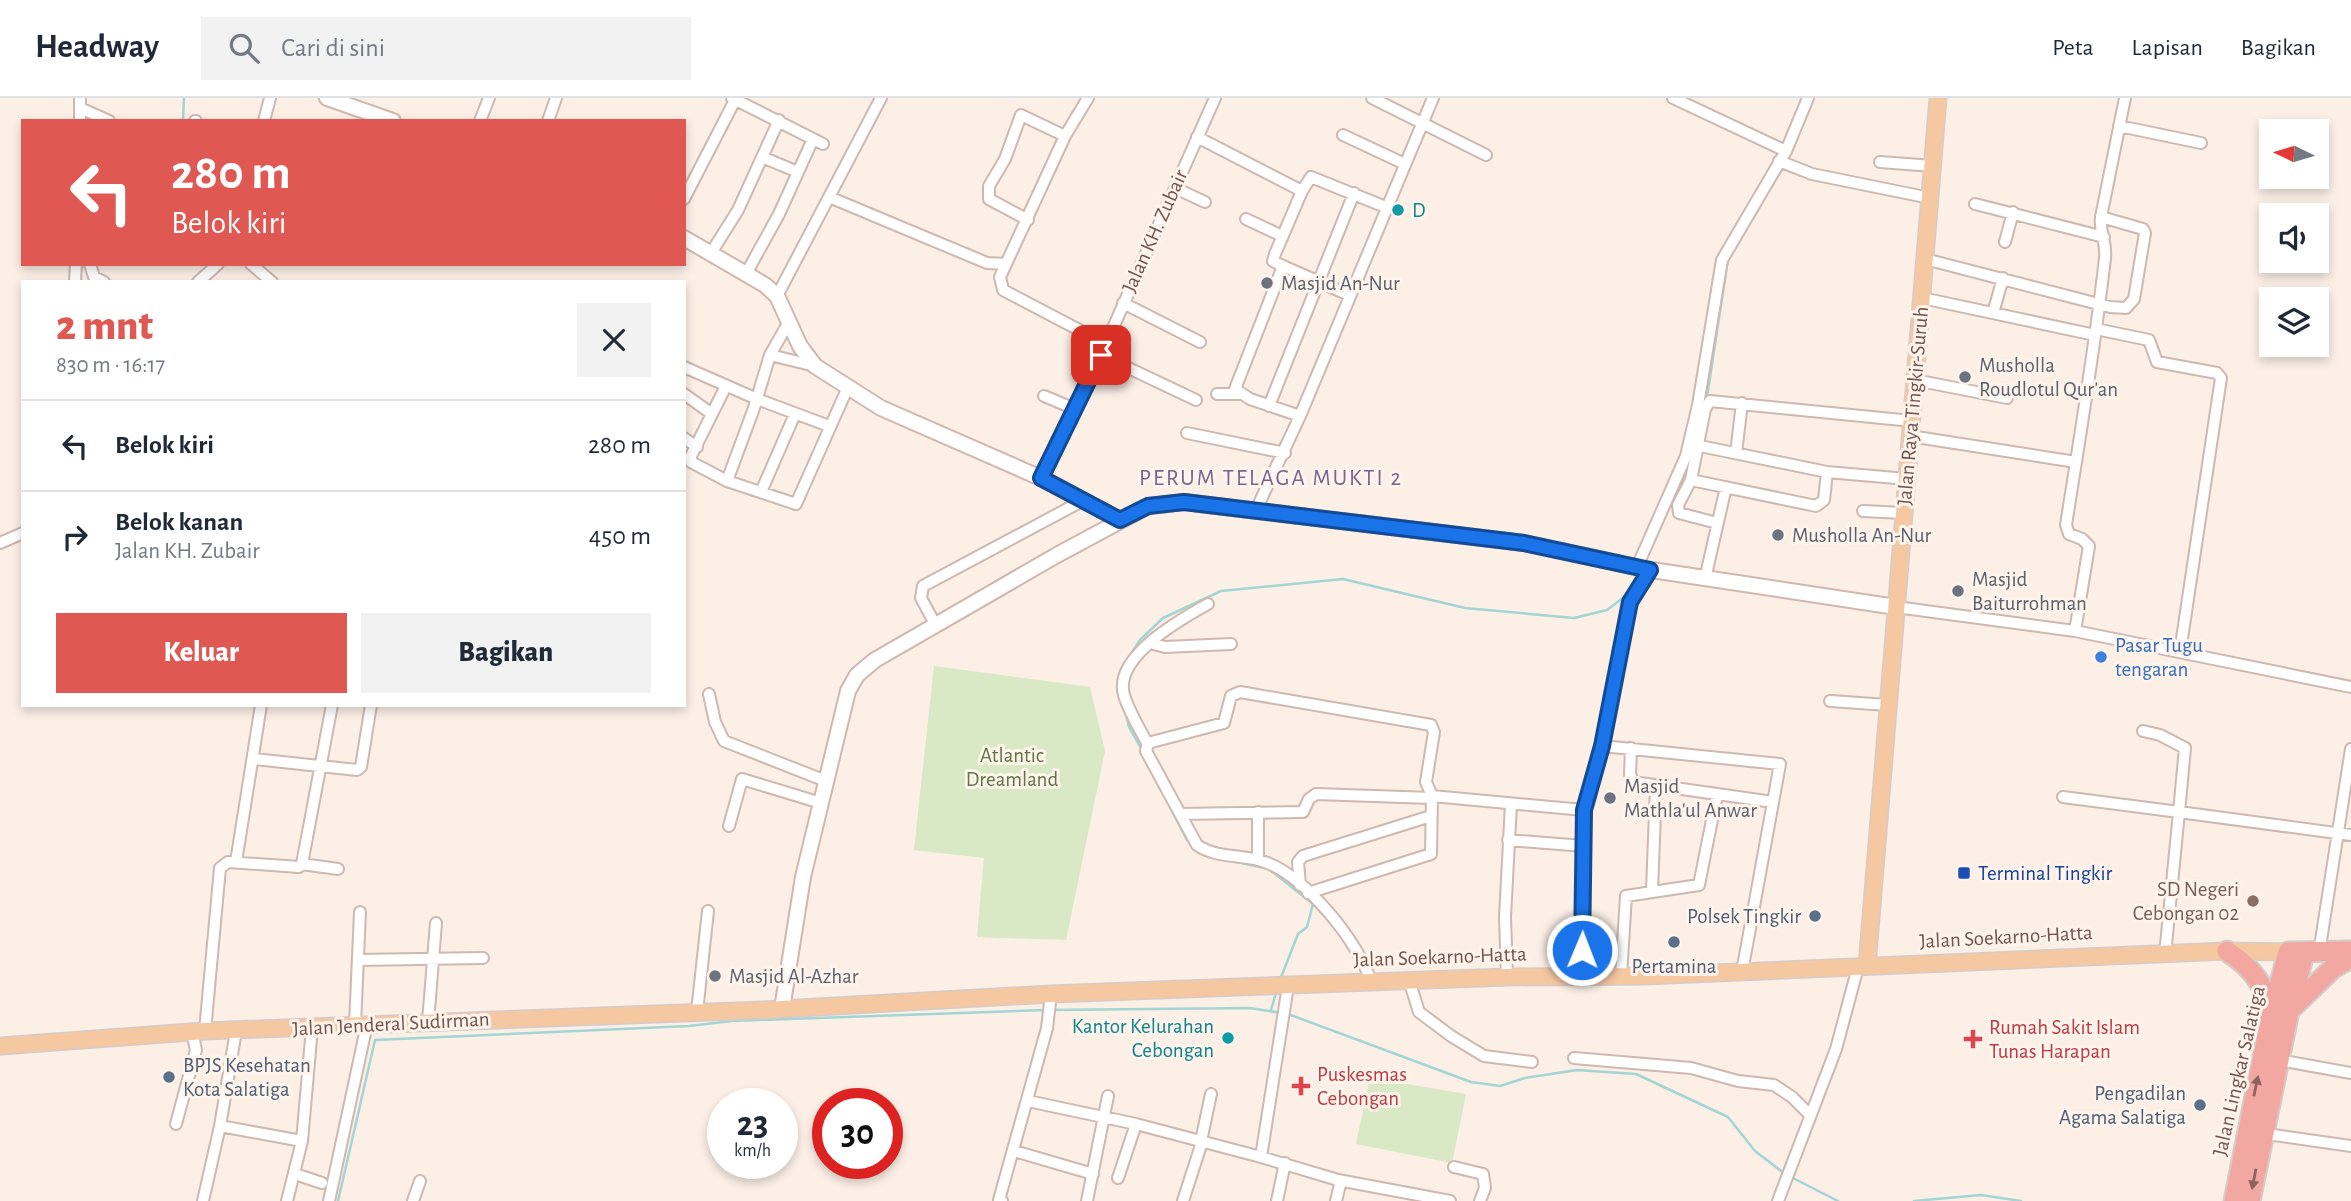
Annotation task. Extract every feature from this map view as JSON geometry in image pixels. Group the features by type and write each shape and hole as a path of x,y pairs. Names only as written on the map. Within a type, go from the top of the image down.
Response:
{"highway":[{"path":"2227,951 2240,959 2263,986 2268,1003 2268,1031"},
{"name":"Jalan Soekarno-Hatta","path":"2304,952 2351,951"},
{"name":"Jalan Lingkar Salatiga","path":"2234,1201 2279,1060 2304,952"},
{"name":"Jalan Lingkar Salatiga","path":"2250,1201 2268,1031 2304,952"},
{"path":"2288,1016 2309,988 2333,968 2351,958"}],"main road":[{"name":"Jalan Raya Tingkir-Suruh","path":"1862,966 1888,705 1938,98"},
{"name":"Jalan Soekarno-Hatta","path":"782,1009 1409,980 1742,972 2227,951 2304,952"},
{"name":"Jalan Jenderal Sudirman","path":"0,1046 361,1024 782,1009"}],"street":[{"path":"265,119 270,98"},
{"path":"327,98 351,103 388,119"},
{"path":"481,119 489,98"},
{"path":"549,119 556,98"},
{"path":"777,296 881,98"},
{"path":"1088,98 1065,136 1000,277 1003,290 1106,344"},
{"name":"Jalan KH. Zubair","path":"1041,478 1101,355 1214,98"},
{"path":"1372,98 1486,155"},
{"path":"1256,510 1285,453 1433,98"},
{"path":"1673,98 1786,151"},
{"path":"1717,523 1679,513 1678,505 1690,480 1698,405 1722,260 1783,163 1808,98"},
{"path":"2075,631 2090,546 2087,541 2066,531 2107,243 2099,231 2125,98"},
{"path":"686,195 734,99 818,141 798,173 747,272"},
{"path":"80,103 106,119"},
{"path":"1028,220 989,199 989,186 1005,159 1021,115 1065,136"},
{"path":"711,253 738,210 779,120"},
{"path":"2119,126 2201,143"},
{"path":"1343,135 1405,164"},
{"path":"1198,137 1302,191"},
{"path":"762,157 798,173"},
{"path":"1880,162 1933,166"},
{"path":"1783,163 1812,174 1930,198"},
{"path":"1349,295 1273,259 1302,191 1313,176 1388,208"},
{"path":"1175,188 1205,202"},
{"path":"1269,406 1354,193"},
{"path":"829,197 987,263 1006,264"},
{"path":"1975,204 2104,237"},
{"path":"2005,242 2013,212"},
{"path":"1925,259 2122,309 2131,305 2145,233 2143,229 2101,217"},
{"path":"1246,219 1282,236"},
{"path":"686,239 747,272 777,296 800,346 815,366"},
{"path":"91,266 94,277 100,280"},
{"path":"200,280 216,266"},
{"path":"253,266 270,280"},
{"path":"1283,266 1235,391 1300,416"},
{"path":"1993,313 2003,278"},
{"path":"1922,298 2149,340 2157,362 2217,373 2221,378 2180,652"},
{"path":"1123,303 1200,342"},
{"path":"727,481 770,355 789,320"},
{"path":"770,355 815,366 892,413 1041,478 1120,520"},
{"path":"1101,355 1196,400"},
{"path":"686,368 829,426"},
{"path":"1915,380 2007,398"},
{"path":"726,386 691,456 694,465 727,481 789,503 799,503 829,426 848,387"},
{"path":"1217,394 1240,394"},
{"path":"686,395 712,414"},
{"path":"1045,396 1075,409"},
{"path":"1581,975 1584,810 1602,746 1630,602 1691,458 1700,446 1707,403 1716,400 1742,403 1911,429 2076,461"},
{"path":"1736,453 1742,403"},
{"path":"761,492 794,414"},
{"path":"1186,433 1285,453"},
{"path":"686,439 697,447"},
{"path":"1700,446 1827,472 1907,478"},
{"path":"1690,480 1819,506 1824,500 1827,472"},
{"path":"1705,579 1726,487"},
{"path":"935,624 921,598 922,587 1084,500"},
{"path":"782,1009 803,877 852,682 875,660 935,624 1148,506 1174,502 1256,510 1524,543 1705,579 2075,631 2351,687"},
{"path":"1863,510 1904,513"},
{"path":"0,543 21,534"},
{"path":"1208,604 1164,628 1126,671 1122,685 1124,696 1147,745 1146,751 1194,841 1202,848 1258,860 1276,867 1304,889 1353,943 1371,982"},
{"path":"1150,643 1165,647 1231,645"},
{"path":"1147,745 1224,723 1231,696 1240,692 1428,724 1434,732 1426,785 1432,797 1431,854 1304,889"},
{"path":"709,694 715,722 724,741 826,781"},
{"path":"1830,701 1888,705"},
{"path":"236,862 261,707"},
{"path":"302,864 323,768 332,707"},
{"path":"254,760 357,770 361,767 371,707"},
{"path":"2143,731 2160,735 2185,748 2165,955"},
{"path":"1602,746 1780,763 1742,972"},
{"path":"1630,748 1630,779 1656,786 1773,802"},
{"path":"2304,952 2338,834 2351,749"},
{"path":"729,826 742,779 821,803"},
{"path":"1653,891 1656,786"},
{"path":"1180,814 1303,812 1309,799 1316,794 1432,797 1584,810"},
{"path":"1621,975 1624,900 1628,894 1700,884 1717,795"},
{"path":"2063,797 2351,835"},
{"path":"1507,977 1508,840 1511,804"},
{"path":"1258,813 1258,860"},
{"path":"1304,889 1298,862 1303,856 1431,816"},
{"path":"1508,840 1584,846"},
{"path":"176,1124 196,1050 220,868 228,862 236,862 299,867 302,864 338,869"},
{"path":"334,1200 361,1024 358,960 360,912"},
{"path":"697,1012 708,912"},
{"path":"428,1022 436,923"},
{"path":"358,960 483,958"},
{"path":"1778,1201 1836,1049 1862,966"},
{"path":"1409,980 1419,1012 1451,1036 1484,1056 1532,1062"},
{"path":"1261,1157 1284,1022 1281,986"},
{"path":"1000,1201 1048,1028 1051,998"},
{"path":"287,1201 302,1141 312,1028"},
{"path":"202,1201 220,1126 236,1031"},
{"path":"1574,1058 1691,1068 1738,1081 1774,1085 1792,1097 1810,1115"},
{"path":"2279,1060 2351,1073"},
{"path":"1183,1201 1201,1142 1211,1094"},
{"path":"1087,1201 1108,1096"},
{"path":"1028,1101 1103,1116 1285,1163 1338,1180 1450,1201"},
{"path":"1118,1178 1136,1125"},
{"path":"220,1126 302,1141"},
{"path":"2256,1133 2351,1146"},
{"path":"1014,1151 1093,1174"},
{"path":"1277,1201 1285,1163"},
{"path":"1454,1167 1483,1174 1485,1188 1480,1201"},
{"path":"295,1174 322,1183"},
{"path":"1336,1201 1340,1185 1338,1180"},
{"path":"413,1201 420,1181"}],"green space":[{"name":"Atlantic Dreamland","path":"934,666 1090,687 1105,751 1066,940 977,937 984,858 914,850"},
{"path":"1370,1078 1466,1094 1452,1163 1356,1144"}],"waterway":[{"path":"183,119 184,98"},
{"path":"1793,147 1807,114"},
{"path":"1707,397 1728,259"},
{"path":"1644,564 1690,461"},
{"path":"4,547 17,541"},
{"path":"1119,690 1120,671 1140,640 1163,618 1221,591 1343,579 1465,608 1574,618 1607,610 1624,597 1640,573"},
{"path":"1125,710 1129,727 1143,752"},
{"path":"1169,805 1187,840 1202,853"},
{"path":"1232,861 1269,869 1313,904 1307,927 1298,934 1280,980"},
{"path":"1271,1010 1276,993"},
{"path":"1051,1010 1250,1008 1282,1013"},
{"path":"338,1201 375,1040 689,1026 732,1021 1044,1010"},
{"path":"1288,1014 1471,1082 1500,1086 1525,1078 1577,1070 1636,1074 1728,1117 1755,1151 1785,1174"},
{"path":"1791,1177 1838,1201"},
{"path":"1914,1201 1981,1195 2021,1201"}],"place":[{"name":"D","path":"1398,210"},
{"name":"Masjid An-Nur","path":"1267,283"},
{"name":"Musholla Roudlotul Qur'an","path":"1965,377"},
{"name":"Musholla An-Nur","path":"1778,535"},
{"name":"Masjid Baiturrohman","path":"1958,591"},
{"name":"Pasar Tugu tengaran","path":"2101,657"},
{"name":"Masjid Mathla'ul Anwar","path":"1610,798"},
{"name":"Terminal Tingkir","path":"1964,873"},
{"name":"SD Negeri Cebongan 02","path":"2253,901"},
{"name":"Polsek Tingkir","path":"1815,916"},
{"name":"Pertamina","path":"1674,942"},
{"name":"Masjid Al-Azhar","path":"715,976"},
{"name":"Kantor Kelurahan Cebongan","path":"1228,1038"},
{"name":"Rumah Sakit Islam Tunas Harapan","path":"1973,1039"},
{"name":"BPJS Kesehatan Kota Salatiga","path":"169,1077"},
{"name":"Puskesmas Cebongan","path":"1301,1086"},
{"name":"Pengadilan Agama Salatiga","path":"2200,1105"}],"district":[{"name":"PERUM TELAGA MUKTI 2","path":"1271,478"}],"route":[{"path":"1101,355 1041,478 1120,520 1148,506 1184,502 1524,543 1650,570 1630,602 1609,716 1584,810 1582,950"}]}
